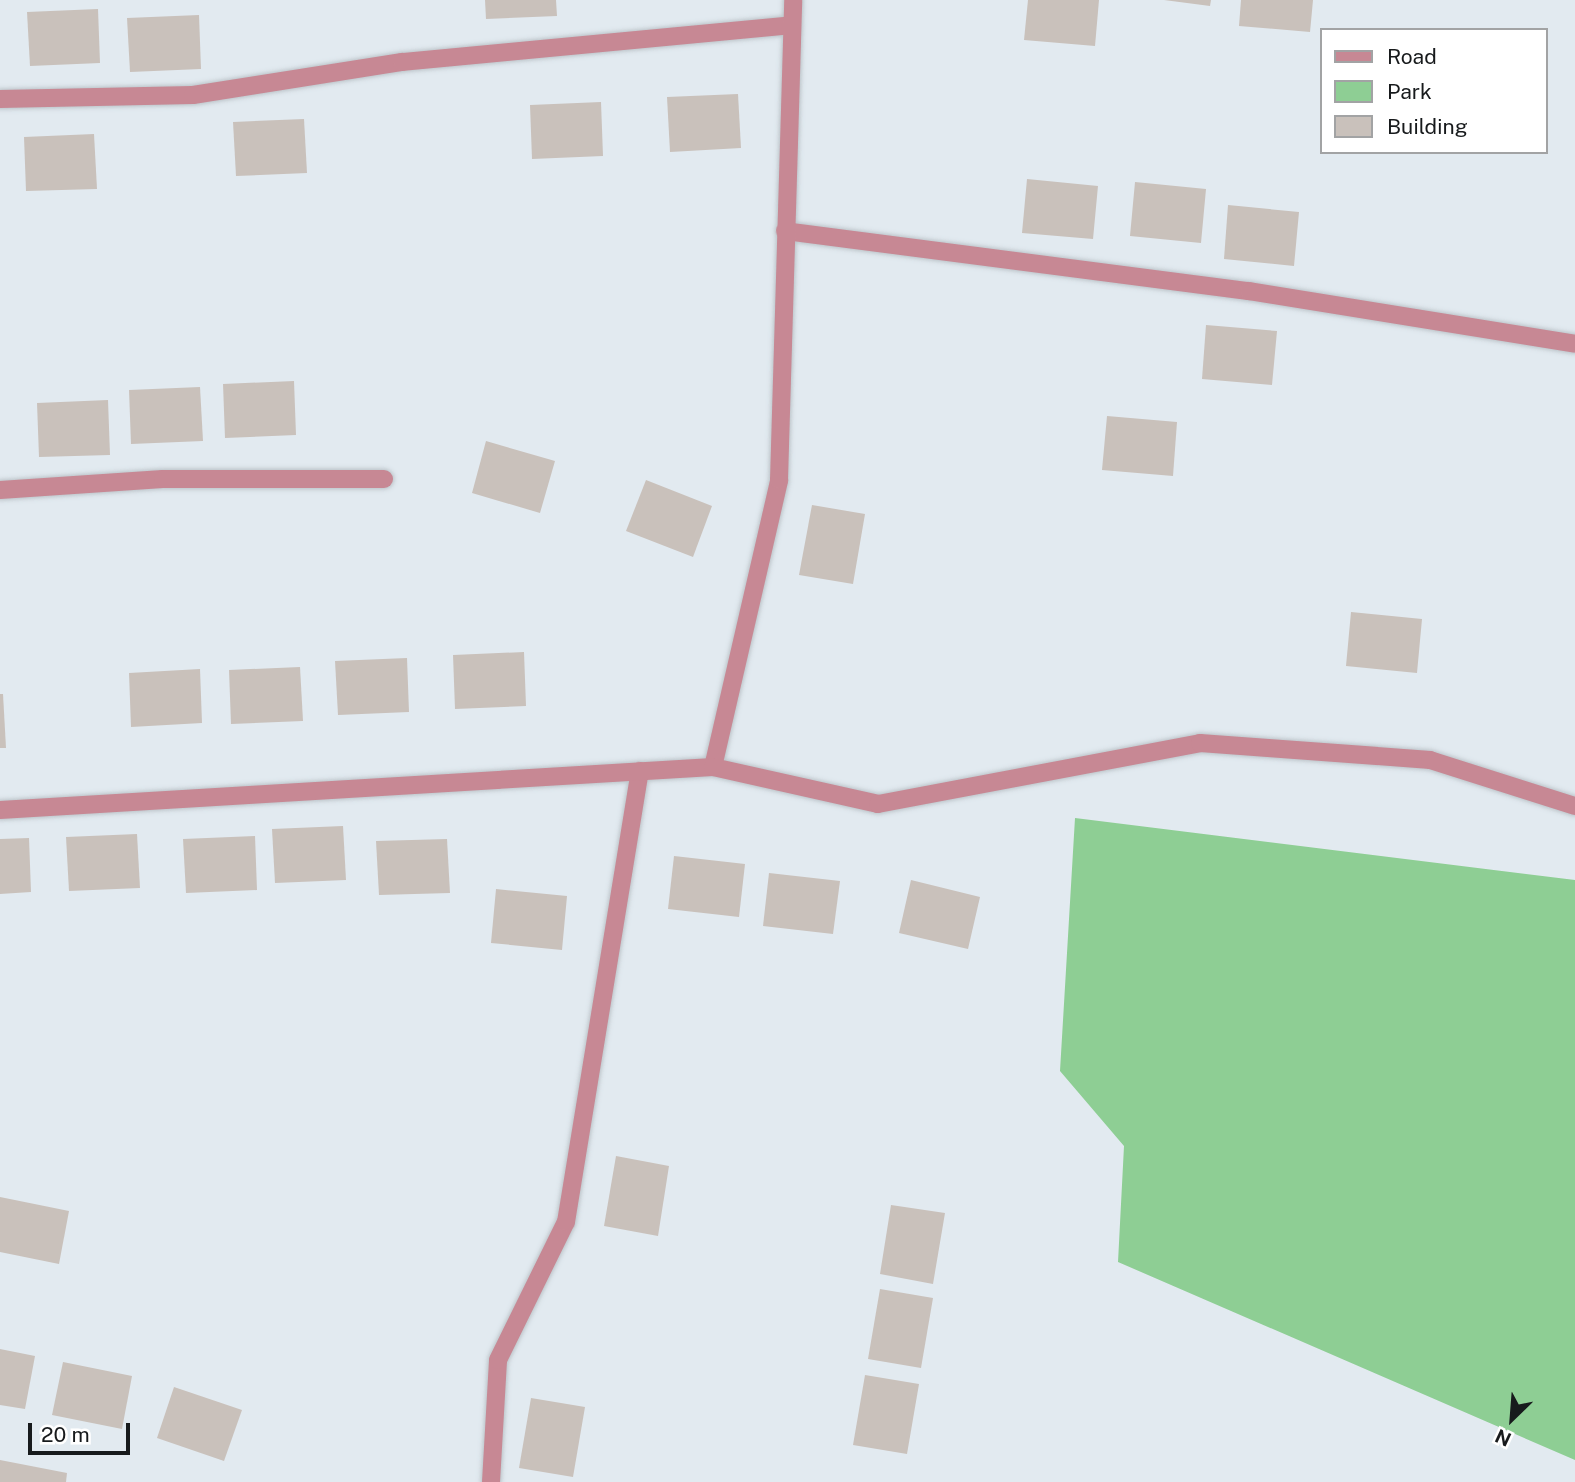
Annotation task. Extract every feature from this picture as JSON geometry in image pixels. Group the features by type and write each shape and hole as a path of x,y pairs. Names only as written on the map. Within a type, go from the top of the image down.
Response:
{"street":[{"path":"713,767 779,480 790,25 793,0"},
{"path":"0,99 193,95 402,62 790,25"},
{"path":"785,231 1249,290 1575,344"},
{"path":"0,490 163,479 384,479"},
{"path":"0,810 713,767 878,804 1200,743 1430,760 1575,806"},
{"path":"491,1482 498,1360 566,1222 640,771"}],"green space":[{"path":"1075,818 1575,880 1575,1460 1118,1262 1124,1146 1060,1071"}],"building":[{"path":"485,0 556,0 557,16 486,19"},
{"path":"1028,0 1099,0 1095,46 1024,40"},
{"path":"1164,0 1211,0 1210,6"},
{"path":"1241,0 1313,0 1310,32 1239,26"},
{"path":"98,9 100,63 30,66 27,12"},
{"path":"199,15 201,69 130,72 127,18"},
{"path":"738,94 741,148 670,152 667,97"},
{"path":"601,102 603,156 532,159 530,105"},
{"path":"304,119 307,173 236,176 233,122"},
{"path":"94,134 97,189 26,191 24,137"},
{"path":"1027,179 1098,186 1093,239 1022,233"},
{"path":"1135,182 1206,189 1201,243 1130,236"},
{"path":"1228,205 1299,212 1294,266 1224,259"},
{"path":"1206,325 1277,331 1272,385 1202,379"},
{"path":"294,381 296,435 225,438 223,384"},
{"path":"200,387 203,441 131,444 129,390"},
{"path":"108,400 110,455 39,457 37,403"},
{"path":"1107,416 1177,422 1173,476 1102,470"},
{"path":"486,441 555,461 540,513 472,493"},
{"path":"646,480 712,506 693,557 626,531"},
{"path":"812,505 865,514 853,584 799,575"},
{"path":"1351,612 1422,619 1417,673 1346,666"},
{"path":"524,652 526,706 455,709 453,655"},
{"path":"407,658 409,712 338,715 335,661"},
{"path":"300,667 303,721 231,724 229,670"},
{"path":"200,669 202,723 131,727 129,673"},
{"path":"0,694 3,694 6,748 0,748"},
{"path":"343,826 346,880 275,883 272,829"},
{"path":"137,834 140,888 69,891 66,837"},
{"path":"255,836 257,890 186,893 183,839"},
{"path":"29,838 31,892 0,894 0,839"},
{"path":"447,839 450,893 379,895 376,841"},
{"path":"674,856 745,864 739,917 668,909"},
{"path":"769,873 840,881 833,934 763,926"},
{"path":"911,880 980,897 968,949 899,933"},
{"path":"496,889 567,896 562,950 491,943"},
{"path":"616,1156 669,1166 658,1236 604,1226"},
{"path":"0,1197 69,1211 59,1264 0,1252"},
{"path":"891,1205 945,1213 933,1284 880,1274"},
{"path":"880,1289 933,1298 921,1368 868,1359"},
{"path":"0,1349 35,1356 25,1409 0,1405"},
{"path":"63,1362 132,1376 122,1429 52,1415"},
{"path":"865,1375 919,1384 907,1454 853,1445"},
{"path":"174,1387 242,1410 224,1461 157,1438"},
{"path":"531,1398 585,1407 573,1477 519,1468"},
{"path":"0,1460 67,1473 66,1482 0,1482"}]}
